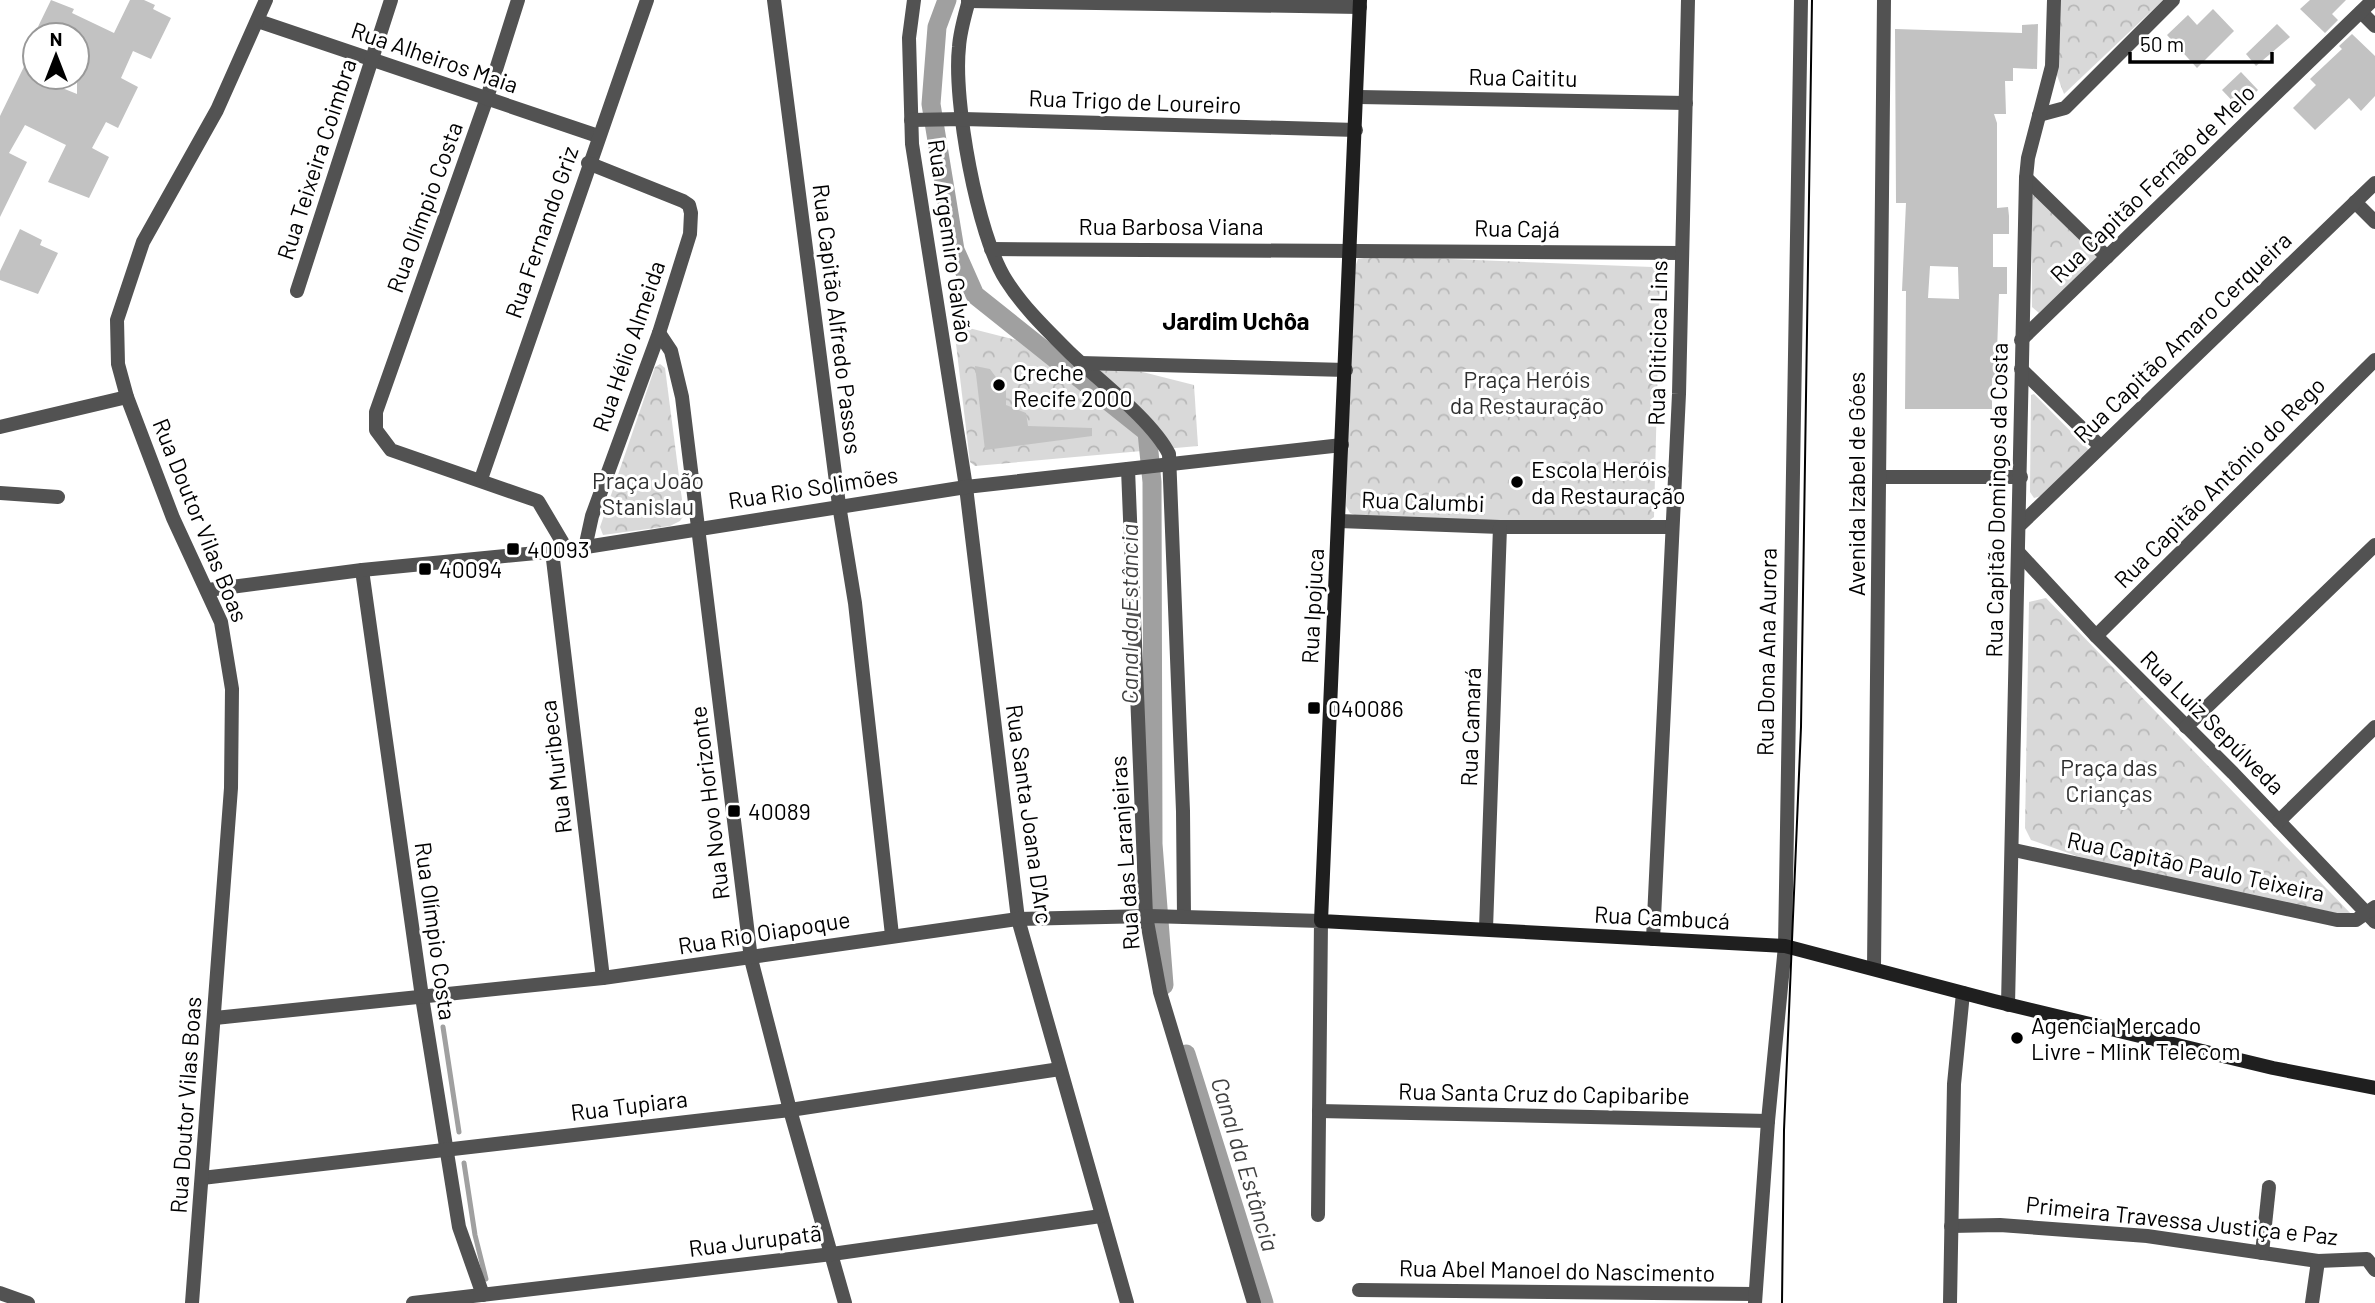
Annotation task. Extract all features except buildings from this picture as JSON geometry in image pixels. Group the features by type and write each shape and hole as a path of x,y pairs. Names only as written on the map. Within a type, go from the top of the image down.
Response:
{"main road":[{"name":"Rua Ipojuca","path":"1321,922 1359,97 1360,4"},
{"name":"Rua Cambucá","path":"1321,922 1785,946 2001,1003 2273,1068 2375,1088"}],"street":[{"name":"Rua Doutor Vilas Boas","path":"192,1303 231,788 232,689 225,637 208,590 173,518 127,397 115,342 117,320 131,271 144,242 217,110 266,0"},
{"name":"Rua Teixeira Coimbra","path":"297,291 391,0"},
{"name":"Rua Olímpio Costa","path":"481,479 402,456 383,442 376,430 376,412 487,99 518,0"},
{"name":"Rua Fernando Griz","path":"481,479 647,0"},
{"name":"Rua Capitão Alfredo Passos","path":"774,0 839,505 855,603 892,935"},
{"name":"Rua Argemiro Galvão","path":"914,0 909,38 917,180 966,487"},
{"name":"Rua Argemiro Galvão","path":"968,0 958,49 961,119 969,166 991,249 1005,278 1028,310 1163,443 1167,466"},
{"path":"968,0 1360,4"},
{"name":"Rua Oiticica Lins","path":"1653,939 1672,527 1688,0"},
{"name":"Rua Dona Ana Aurora","path":"1755,1299 1768,1121 1785,946 1801,0"},
{"name":"Avenida Izabel de Góes","path":"1874,968 1884,0"},
{"name":"Rua Capitão Domingos da Costa","path":"2001,1003 2014,850 2021,524 2021,340 2026,178 2028,158 2052,66 2054,0"},
{"path":"2039,114 2065,108 2174,0"},
{"name":"Rua Capitão Fernão de Melo","path":"2021,340 2374,0"},
{"path":"2361,12 2375,26"},
{"name":"Rua Alheiros Maia","path":"258,21 598,136"},
{"name":"Rua Caititu","path":"1359,97 1686,103"},
{"name":"Rua Trigo de Loureiro","path":"914,120 1356,130"},
{"name":"Rua Hélio Almeida","path":"585,548 592,516 660,333 690,234 691,213 689,205 683,201 589,163"},
{"path":"2026,178 2107,257"},
{"name":"Rua Capitão Amaro Cerqueira","path":"2021,524 2375,183"},
{"path":"2355,202 2375,222"},
{"name":"Rua Barbosa Viana","path":"991,249 1351,249"},
{"name":"Rua Cajá","path":"1351,249 1682,253"},
{"name":"Rua Novo Horizonte","path":"660,333 671,351 682,397 751,959 790,1110 845,1303"},
{"name":"Rua Capitão Antônio do Rego","path":"2096,636 2375,360"},
{"path":"1080,363 1346,370"},
{"path":"2021,369 2101,446"},
{"path":"0,427 127,397"},
{"name":"Rua Rio Solimões","path":"208,590 362,570 585,548 839,505 966,487 1342,444"},
{"path":"1167,466 1180,917"},
{"name":"Rua das Laranjeiras","path":"1132,468 1147,916 1160,992 1254,1303"},
{"path":"1881,477 2021,477"},
{"path":"481,479 538,501 559,551"},
{"name":"Rua Santa Joana D'Arc","path":"966,487 1018,919 1127,1303"},
{"path":"0,493 58,497"},
{"name":"Rua Calumbi","path":"1339,521 1500,527 1672,527"},
{"name":"Rua Camará","path":"1486,929 1500,527"},
{"path":"2186,727 2375,545"},
{"name":"Rua Muribeca","path":"559,551 603,978"},
{"name":"Rua Luiz Sepúlveda","path":"2020,553 2096,636 2373,914"},
{"name":"Rua Olímpio Costa","path":"362,570 422,997 459,1227 483,1294"},
{"path":"2279,821 2375,727"},
{"name":"Rua Capitão Paulo Teixeira","path":"2014,850 2337,920 2357,920 2373,914"},
{"name":"Rua Rio Oiapoque","path":"215,1018 603,978 1018,919 1147,916 1321,922"},
{"name":"Rua Ipojuca","path":"1318,1215 1321,922"},
{"path":"1950,1303 1954,1084 1964,993"},
{"name":"Rua Tupiara","path":"202,1178 790,1110 1060,1069"},
{"name":"Rua Santa Cruz do Capibaribe","path":"1318,1111 1768,1121"},
{"path":"2262,1253 2269,1187"},
{"name":"Rua Jurupatã","path":"413,1303 832,1254 1101,1216"},
{"name":"Primeira Travessa Justiça e Paz","path":"1951,1226 2000,1225 2147,1236 2318,1261 2371,1264"},
{"path":"2312,1303 2318,1261"},
{"name":"Rua Abel Manoel do Nascimento","path":"1359,1290 1755,1299"},
{"path":"0,1293 29,1303"}],"green space":[{"path":"2059,0 2163,0 2064,94 2055,70"},
{"path":"2032,188 2102,256 2039,313 2032,307"},
{"name":"Praça Heróis da Restauração","path":"1376,256 1652,267 1660,276 1654,517 1643,525 1362,518 1350,513 1346,506 1353,273 1358,259"},
{"path":"961,326 1194,385 1198,446 975,466 970,462 954,327"},
{"name":"Praça João Stanislau","path":"660,364 665,368 684,515 680,521 670,526 603,535 600,527 655,367"},
{"path":"2034,394 2089,450 2041,496 2034,498 2030,492 2031,395"},
{"name":"Praça das Crianças","path":"2046,598 2354,917 2091,861 2031,840 2025,828 2029,602"}],"waterway":[{"name":"Canal da Estância","path":"947,0 937,27 931,104 955,250 975,295 1147,432 1152,482 1153,844 1164,985"},
{"path":"443,1027 459,1132"},
{"name":"Canal da Estância","path":"1186,1054 1264,1303"},
{"path":"464,1163 475,1235 486,1279"}],"tram line":[{"path":"1782,1303 1784,1130 1801,727 1812,0"}],"place":[{"name":"Creche Recife 2000","path":"999,385"},
{"name":"Escola Heróis da Restauração","path":"1517,482"},
{"name":"40093","path":"513,549"},
{"name":"40094","path":"425,569"},
{"name":"040086","path":"1314,708"},
{"name":"40089","path":"734,811"},
{"name":"Agencia Mercado Livre - Mlink Telecom","path":"2017,1038"}],"district":[{"name":"Jardim Uchôa","path":"1236,320"}]}
